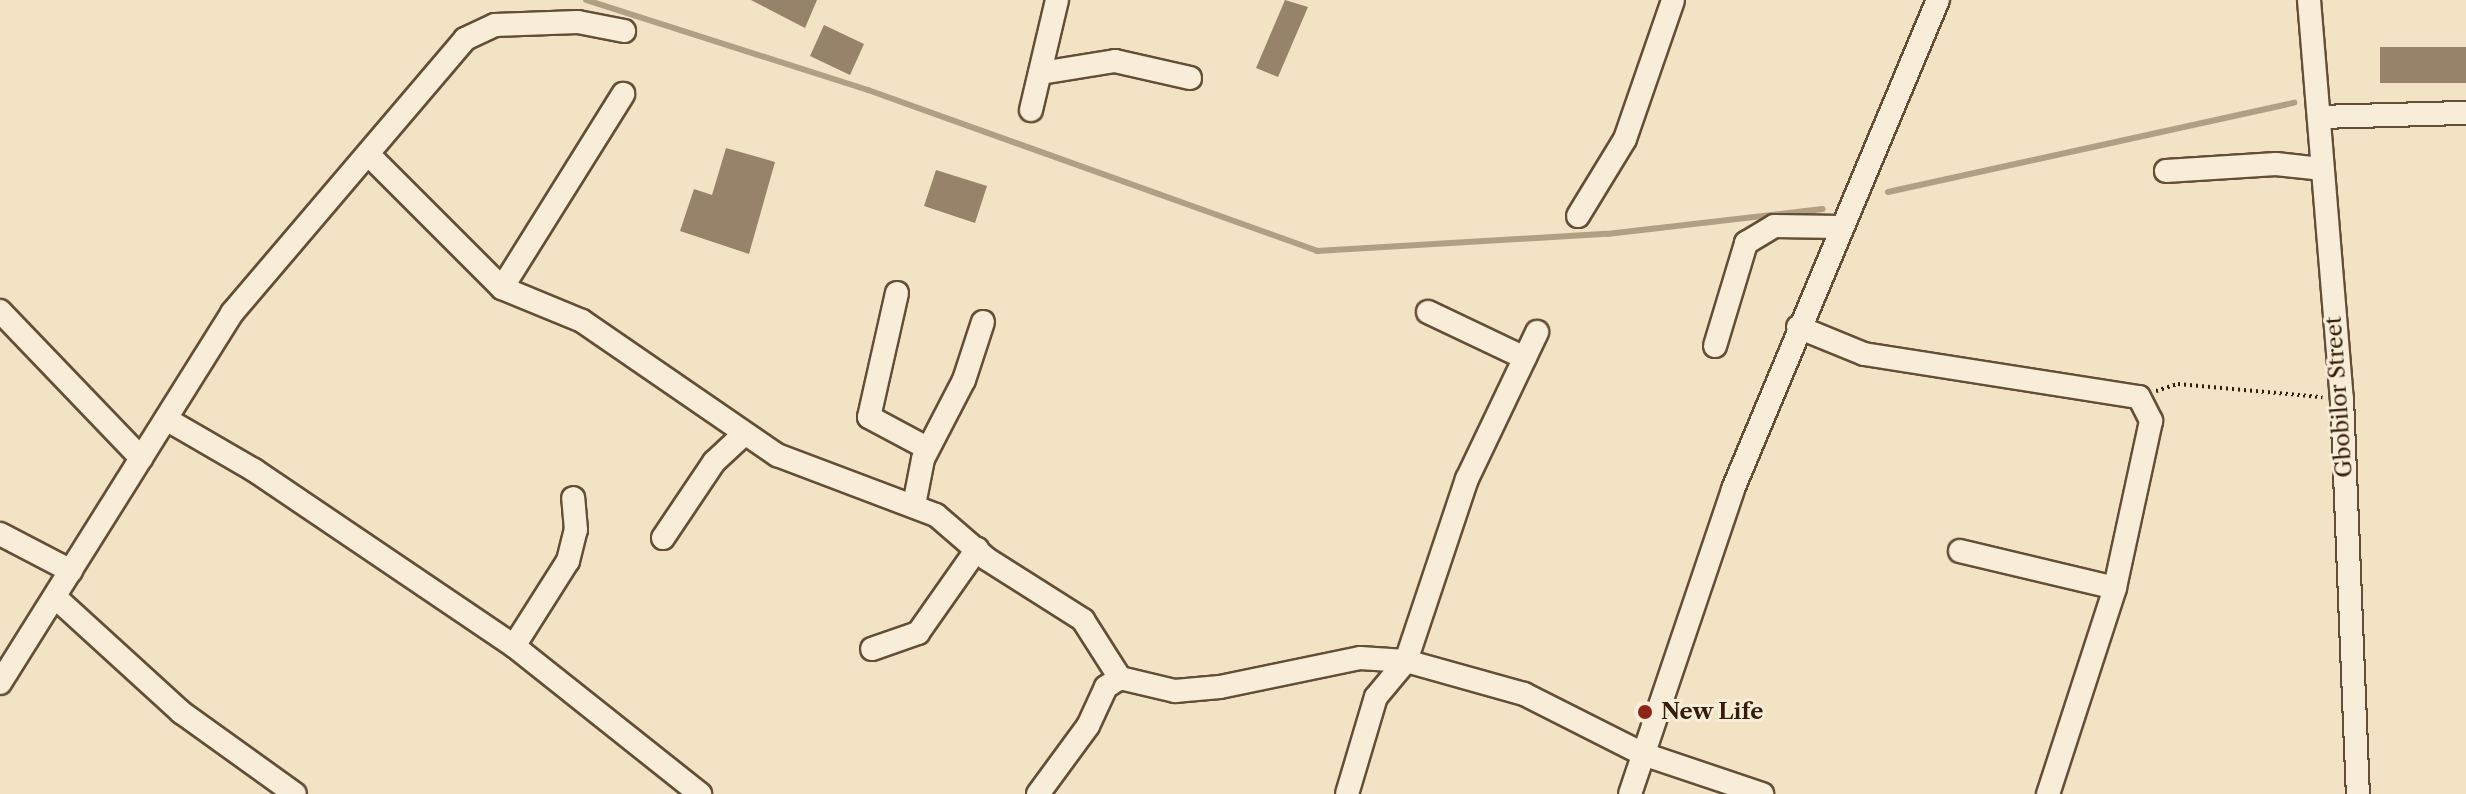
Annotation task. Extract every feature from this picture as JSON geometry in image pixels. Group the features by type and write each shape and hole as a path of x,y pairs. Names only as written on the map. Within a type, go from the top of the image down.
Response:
{"street":[{"path":"1031,110 1057,0"},
{"path":"1578,216 1625,139 1673,0"},
{"path":"1630,794 1728,503 1798,327 1938,0"},
{"name":"Gbobilor Street","path":"2309,0 2342,399 2358,794"},
{"path":"0,683 232,313 465,39 495,25 567,10 624,31"},
{"path":"1041,73 1115,61 1190,78"},
{"path":"502,288 623,94"},
{"path":"2319,117 2466,113"},
{"path":"369,155 502,288 617,343 742,436 833,479 914,505 956,529 977,549 1083,620 1120,678 1175,691 1360,658 1406,661 1524,694 1643,754 1762,794"},
{"path":"2166,171 2276,164 2321,169"},
{"path":"1715,346 1746,243 1774,226 1841,227"},
{"path":"897,293 869,417 927,448"},
{"path":"0,311 141,458"},
{"path":"1428,312 1525,358"},
{"path":"914,505 927,448 964,380 983,322"},
{"path":"1798,327 1864,354 2139,397 2151,421 2115,588 2048,794"},
{"path":"1347,794 1376,697 1406,661 1467,479 1537,332"},
{"path":"166,419 254,470 514,646 696,793"},
{"path":"663,538 714,462 742,436"},
{"path":"514,646 568,561 576,530 573,498"},
{"path":"0,534 71,571"},
{"path":"872,649 918,633 977,549"},
{"path":"1960,551 2115,588"},
{"path":"55,597 181,712 295,794"},
{"path":"1038,794 1088,726 1106,687 1120,678"}],"path":[{"path":"2139,397 2178,384 2342,399"}],"building":[{"path":"751,0 817,0 805,28"},
{"path":"1285,0 1308,7 1278,77 1256,68"},
{"path":"824,25 864,44 850,75 810,56"},
{"path":"2380,47 2466,47 2466,83 2380,83"},
{"path":"726,148 775,162 749,254 680,231 694,189 712,195"},
{"path":"936,170 987,186 975,223 924,206"}],"waterway":[{"path":"586,0 868,90 1317,251 1607,234 1823,209"},
{"path":"1888,192 2294,103"}],"place":[{"name":"New Life","path":"1645,712"}]}
